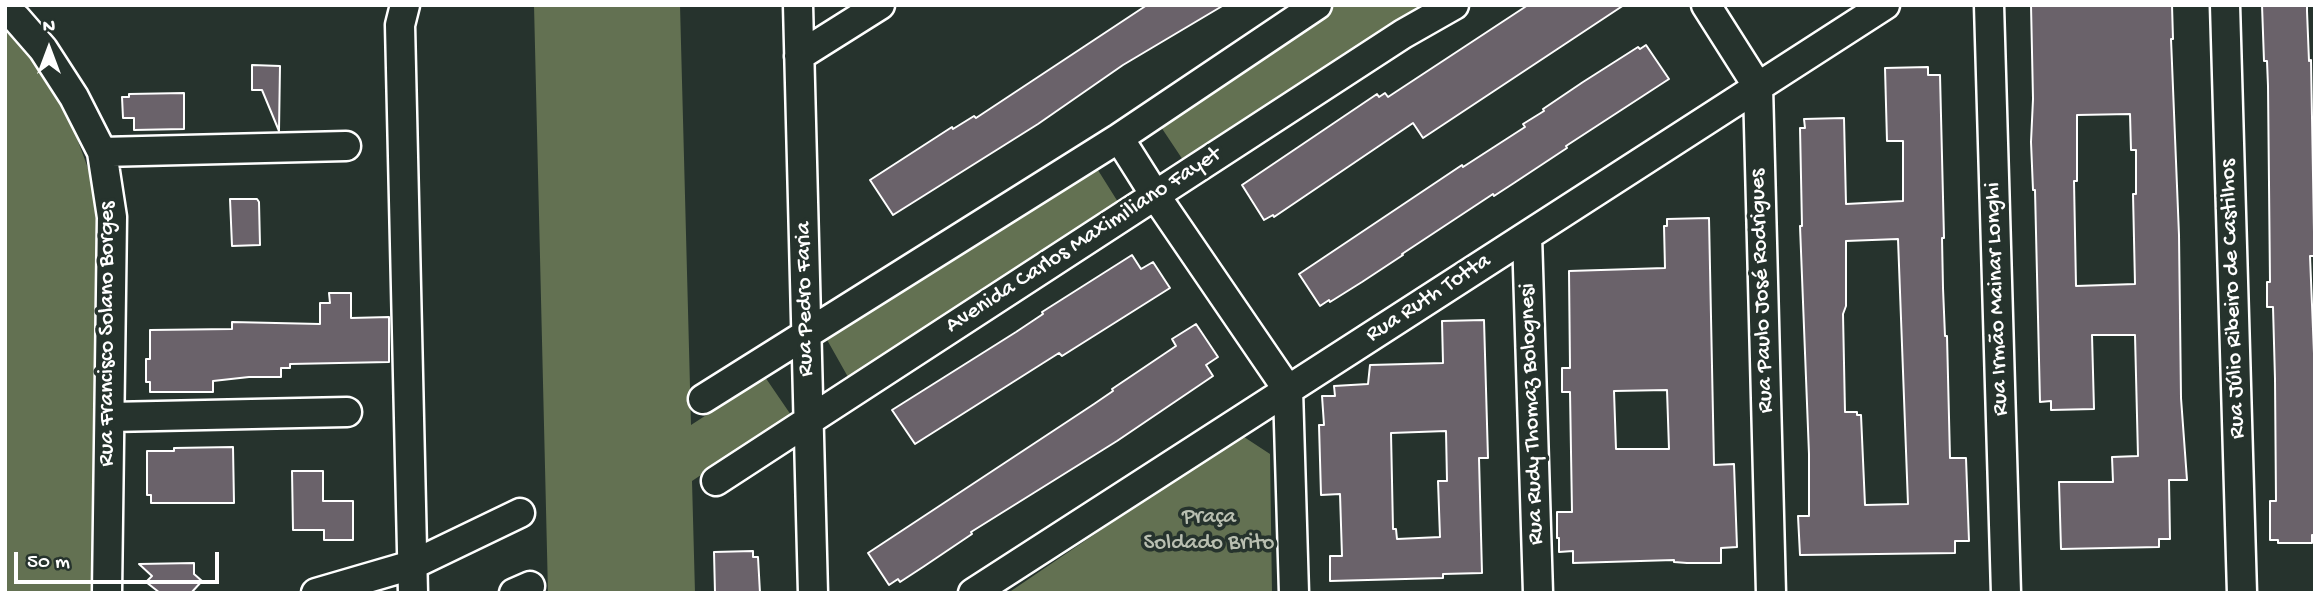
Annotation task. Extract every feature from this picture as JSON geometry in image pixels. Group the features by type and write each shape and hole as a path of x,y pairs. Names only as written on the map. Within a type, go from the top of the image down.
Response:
{"street":[{"path":"405,5 400,39 413,579"},
{"name":"Rua Pedro Faria","path":"798,5 813,593"},
{"path":"799,56 880,5"},
{"path":"703,399 1119,138 1317,5"},
{"name":"Avenida Carlos Maximiliano Fayet","path":"716,481 1403,34 1454,5"},
{"path":"1706,5 1758,87"},
{"name":"Rua Ruth Totta","path":"973,593 1885,5"},
{"name":"Rua Irmão Mainar Longhi","path":"1989,5 2006,593"},
{"name":"Rua Júlio Ribeiro de Castilhos","path":"2225,5 2242,593"},
{"name":"Rua Francisco Solano Borges","path":"15,11 74,97 102,152 112,218 107,593"},
{"name":"Rua Paulo José Rodrigues","path":"1758,87 1771,593"},
{"path":"1119,138 1288,390 1294,593"},
{"path":"102,152 346,146"},
{"name":"Rua Rudy Thomaz Bolognesi","path":"1527,236 1538,593"},
{"path":"110,417 347,412"},
{"path":"316,593 413,579 520,513"}],"green space":[{"path":"534,5 680,5 691,425 765,377 791,415 692,481 695,593 548,593"},
{"path":"1333,5 1434,5 1183,160 1159,124"},
{"path":"5,25 8,25 64,103 107,220 102,593 5,593"},
{"path":"1096,167 1118,202 848,377 826,338"},
{"name":"Praça Soldado Brito","path":"1241,435 1270,454 1272,593 1008,593"}],"building":[{"path":"1147,5 1224,5 1123,65 1038,124 893,215 870,180 952,127 953,129 974,116 976,118"},
{"path":"1528,5 1624,5 1423,138 1413,123 1274,217 1273,215 1264,220 1242,185 1377,94 1379,97 1385,93 1388,97"},
{"path":"2031,5 2172,5 2181,398 2187,480 2169,480 2170,539 2159,539 2159,547 2061,549 2059,482 2113,482 2112,457 2138,456 2135,335 2092,335 2094,409 2051,410 2051,401 2040,402 2035,190 2031,142","holes":["2130,114 2131,150 2136,150 2136,194 2133,194 2135,284 2076,286 2074,181 2077,181 2077,115"]},
{"path":"2262,5 2307,5 2309,61 2311,60 2314,232 2314,256 2310,256 2315,378 2315,535 2312,535 2312,543 2278,543 2278,540 2270,540 2270,501 2276,501 2275,379 2273,307 2267,307 2267,282 2270,282 2268,86 2267,61 2264,61"},
{"path":"1646,45 1669,79 1362,282 1320,306 1299,274 1462,165 1463,167 1525,127 1523,124 1583,82 1638,47 1640,49"},
{"path":"252,65 280,66 279,131 262,90 252,90"},
{"path":"1928,67 1928,75 1940,75 1943,288 1950,458 1966,458 1969,541 1955,541 1955,553 1800,555 1798,516 1809,516 1809,454 1800,226 1800,128 1805,128 1804,119 1844,118 1846,204 1903,201 1903,141 1887,141 1885,68","holes":["1898,239 1908,504 1865,505 1861,415 1857,415 1857,412 1845,412 1843,314 1846,306 1846,241"]},
{"path":"184,93 184,129 134,130 134,118 123,118 122,97 129,97 129,94"},
{"path":"230,199 257,199 259,202 260,245 232,246"},
{"path":"1709,218 1714,465 1734,464 1737,547 1721,548 1721,563 1687,563 1674,560 1573,563 1573,551 1559,552 1557,538 1557,512 1572,512 1570,392 1562,392 1562,368 1570,368 1569,271 1665,268 1664,226 1667,226 1667,219","holes":["1667,390 1669,449 1616,449 1614,391"]},
{"path":"1132,255 1141,269 1153,262 1170,288 1062,356 1059,353 915,444 892,410"},
{"path":"329,293 351,293 351,318 389,317 389,362 290,364 290,368 281,368 281,377 213,381 213,392 150,392 150,382 146,382 146,359 150,359 150,330 232,329 232,322 320,324 320,303 330,303"},
{"path":"1484,320 1488,458 1479,458 1482,573 1443,574 1443,578 1330,581 1330,556 1342,556 1340,494 1321,495 1319,425 1324,425 1322,396 1335,396 1334,386 1368,384 1370,365 1443,363 1442,321","holes":["1446,431 1447,481 1438,481 1440,537 1397,539 1396,529 1393,529 1391,433"]},
{"path":"1196,324 1218,357 1206,365 1213,376 1117,441 971,532 972,534 900,582 898,579 889,585 868,553 1113,391 1112,389 1176,346 1172,339"},
{"path":"233,447 234,503 151,503 151,495 147,495 147,451"},
{"path":"292,471 323,471 323,501 353,501 353,540 324,540 324,530 293,530"},
{"path":"753,551 753,557 758,557 760,593 715,593 714,552"},
{"path":"194,563 194,574 202,581 191,593 160,593 146,582 152,576 139,564"}]}
